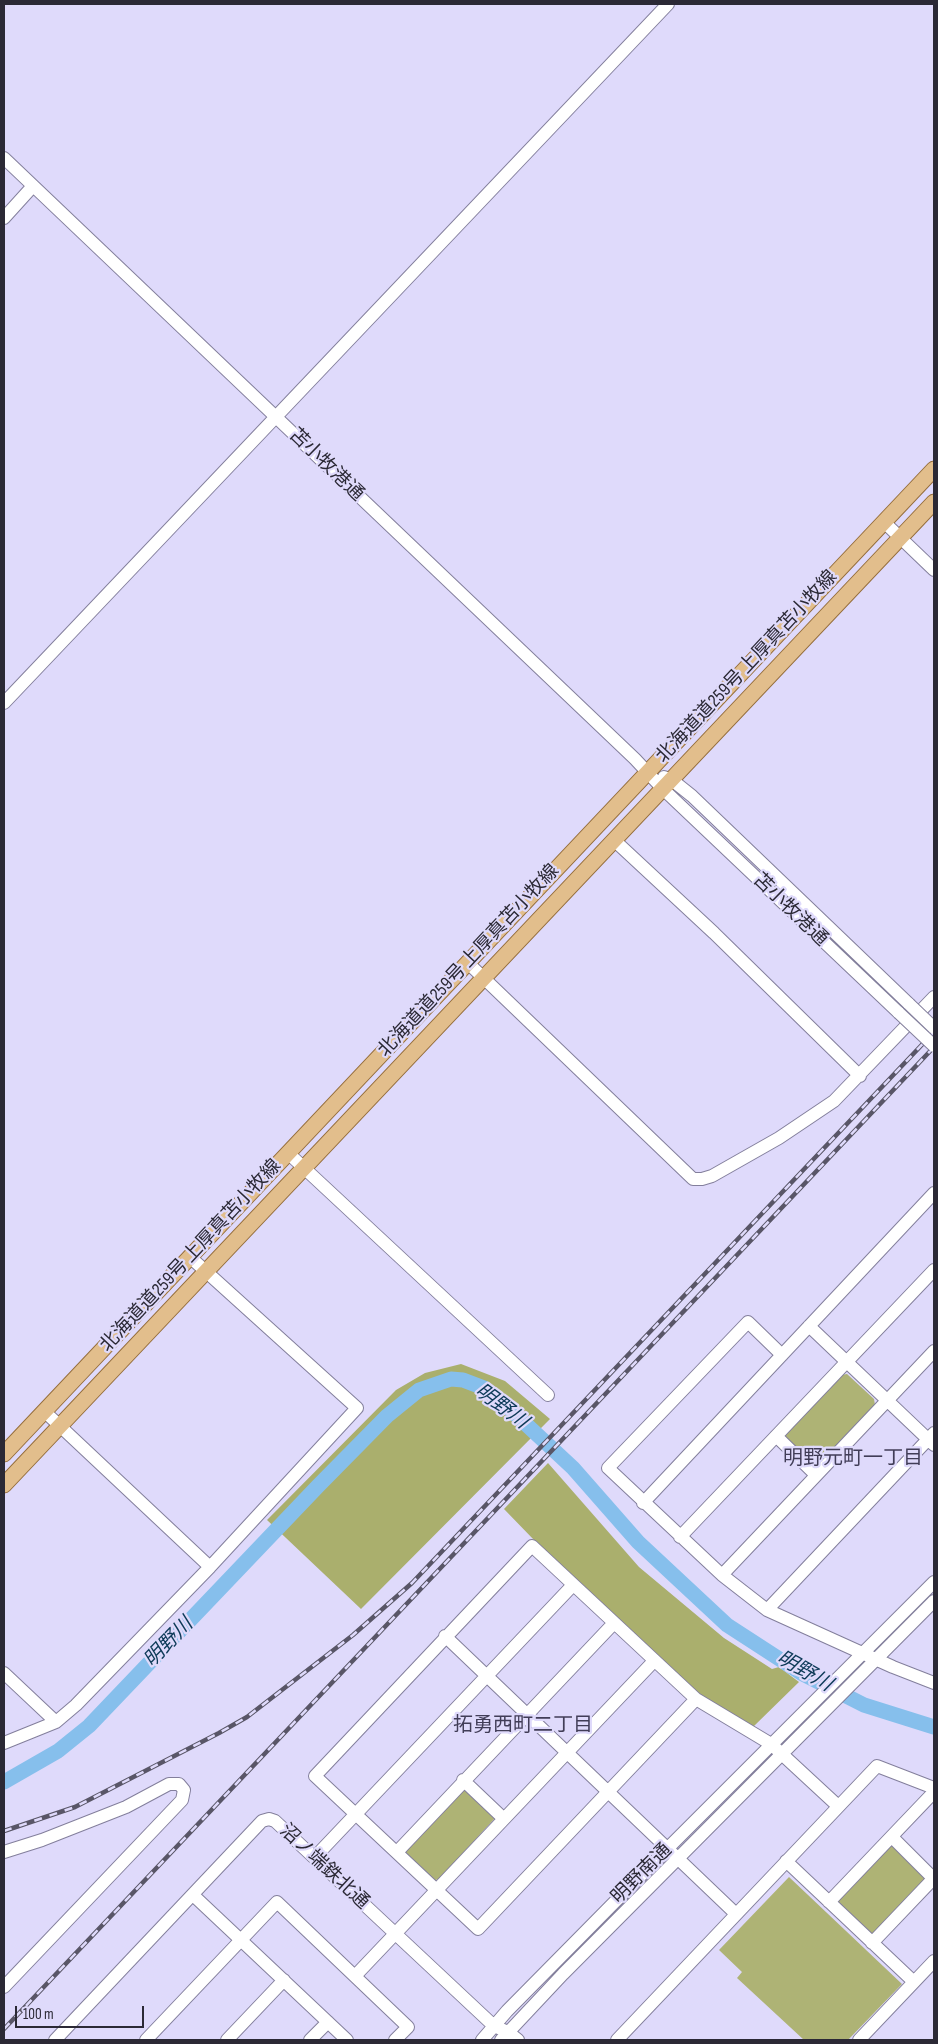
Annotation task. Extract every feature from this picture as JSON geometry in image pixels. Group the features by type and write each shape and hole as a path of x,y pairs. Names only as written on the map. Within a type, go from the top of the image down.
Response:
{"main road":[{"name":"北海道道259号 上厚真苫小牧線","path":"4,1454 934,469"},
{"name":"北海道道259号 上厚真苫小牧線","path":"4,1485 934,502"}],"street":[{"path":"4,704 668,4"},
{"name":"苫小牧港通","path":"4,158 648,771 668,784 934,1028"},
{"path":"4,218 33,186"},
{"path":"884,522 934,570"},
{"name":"苫小牧港通","path":"668,784 934,1046"},
{"path":"614,840 714,933 860,1076"},
{"path":"468,963 692,1178 702,1179 712,1176 779,1138 834,1101 934,998"},
{"path":"288,1154 548,1395"},
{"path":"643,1503 934,1193"},
{"path":"4,1743 56,1722 76,1705 210,1567 357,1408 190,1257"},
{"path":"680,1538 934,1270"},
{"path":"782,1355 748,1322 608,1468 680,1538 722,1575 767,1610 863,1653 872,1664 934,1683"},
{"path":"767,1610 932,1439 809,1326"},
{"path":"722,1575 934,1351"},
{"path":"44,1411 210,1567"},
{"path":"776,1436 816,1475"},
{"path":"696,1699 478,1929 315,1776 445,1636 532,1546 696,1699 771,1744 838,1806"},
{"path":"863,1653 934,1582"},
{"path":"315,1857 573,1585"},
{"path":"872,1664 934,1601"},
{"path":"397,1852 614,1623"},
{"path":"445,1636 736,1914"},
{"name":"明野南通","path":"482,2040 668,1848 863,1653"},
{"path":"355,1976 654,1661"},
{"name":"明野南通","path":"507,2038 563,1974 818,1716 872,1664"},
{"path":"4,1673 56,1722"},
{"path":"617,2040 877,1766 934,1788"},
{"path":"464,1780 504,1818"},
{"path":"4,1852 42,1840 126,1806 169,1784 179,1784 184,1790 182,1800 4,1987"},
{"path":"829,1902 934,1792"},
{"name":"沼ノ端鉄北通","path":"55,2040 262,1821 269,1819 275,1821 315,1857 494,2026"},
{"path":"872,1943 934,1879 892,1837"},
{"path":"786,1861 914,1982"},
{"path":"193,1895 347,2040"},
{"path":"146,2040 277,1902 408,2027 395,2040"},
{"path":"863,2039 934,1961"},
{"path":"227,2040 284,1980"},
{"path":"310,2040 328,2022"},
{"path":"494,2026 507,2038"}],"green space":[{"path":"461,1364 505,1381 550,1419 361,1609 267,1520 396,1390 425,1373"},
{"path":"847,1374 874,1399 875,1405 819,1464 812,1465 784,1438 784,1434 841,1375"},
{"path":"548,1463 639,1567 724,1638 772,1669 779,1667 799,1682 753,1727 697,1693 534,1540 504,1509"},
{"path":"467,1789 496,1817 440,1878 434,1881 406,1856 405,1850 461,1790"},
{"path":"889,1843 927,1877 871,1935 835,1900"},
{"path":"789,1877 902,1984 848,2040 804,2040 737,1978 742,1972 719,1950"}],"waterway":[{"name":"明野川","path":"4,1782 58,1751 89,1726 387,1416 419,1390 451,1379 463,1380 484,1388 500,1400 573,1468 638,1542 727,1625 801,1673 864,1705 934,1727"}],"railway":[{"path":"4,1831 75,1807 219,1733 247,1717 353,1635 412,1583 934,1032"},
{"path":"4,2029 934,1047"}],"district":[{"name":"明野元町一丁目","path":"853,1459"},
{"name":"拓勇西町二丁目","path":"523,1726"}]}
